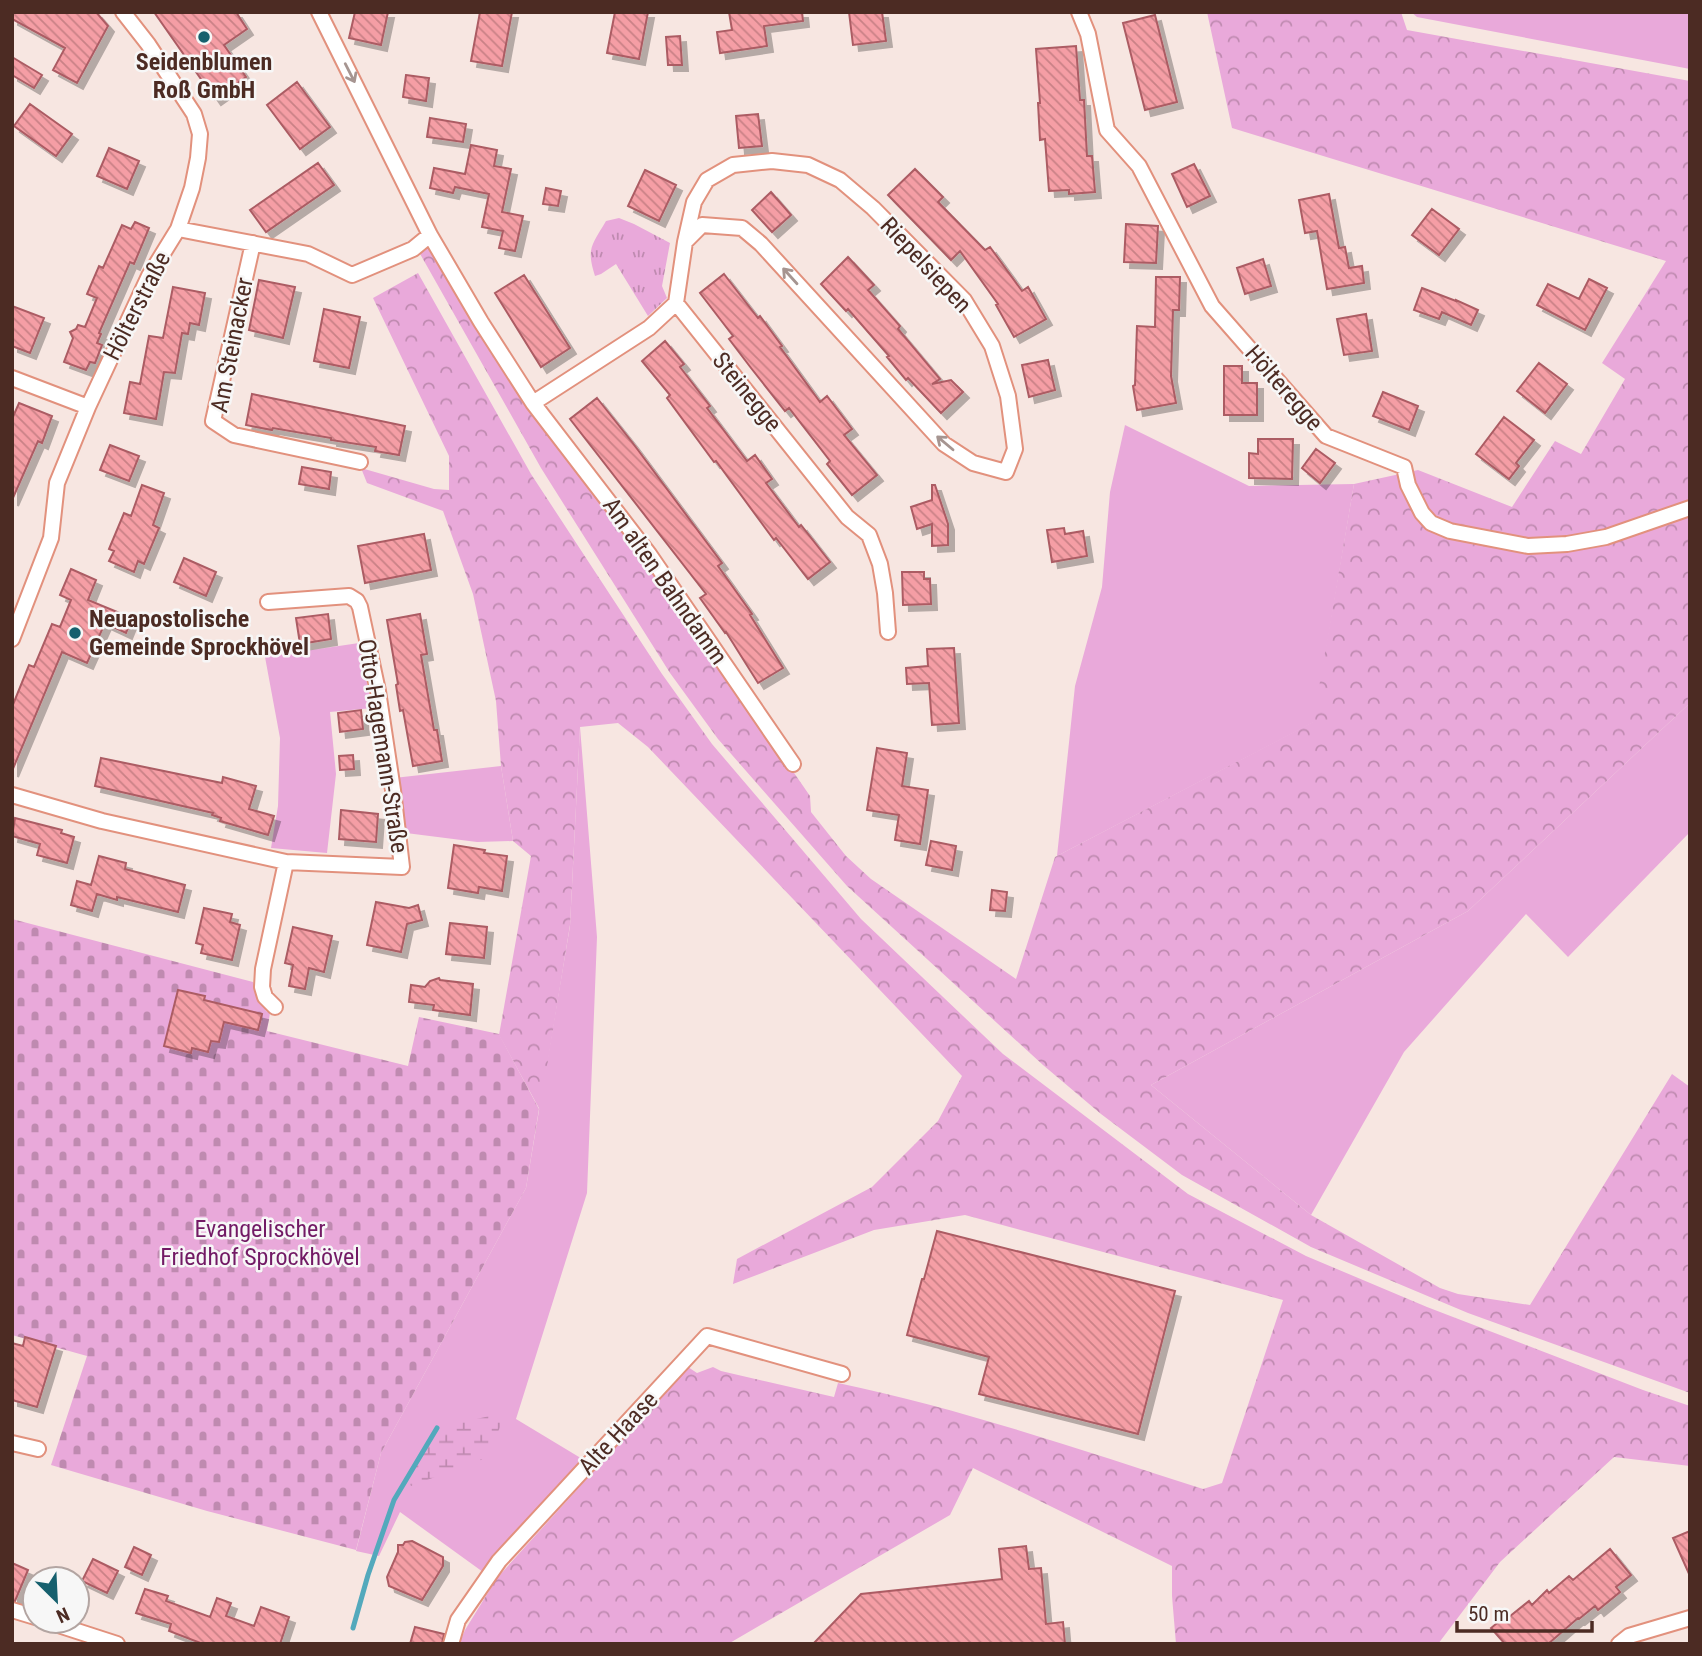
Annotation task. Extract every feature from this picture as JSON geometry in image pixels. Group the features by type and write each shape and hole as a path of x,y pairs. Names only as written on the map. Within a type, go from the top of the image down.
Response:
{"street":[{"path":"123,12 148,44 194,114 200,134 192,188 178,229"},
{"path":"319,12 430,235 533,403 649,328 676,303"},
{"name":"Hölteregge","path":"1079,12 1088,34 1107,130 1139,166 1212,306 1326,436 1404,467 1408,485 1422,513 1431,523 1450,531 1528,546 1567,544 1606,537 1690,508"},
{"name":"Riepelsiepen","path":"676,303 685,242 694,202 707,180 733,165 772,161 808,165 840,180 873,208 964,300 992,346 1008,396 1015,449 1006,472 974,463 944,444 761,244 741,228 702,225 685,242"},
{"name":"Hölterstraße","path":"12,639 51,538 57,483 88,407 149,276 178,229 308,254 352,275 413,249 430,235"},
{"name":"Am Steinacker","path":"253,243 213,421 234,435 360,462"},
{"name":"Steinegge","path":"676,303 847,517 869,535 880,564 888,632"},
{"path":"12,378 88,407"},
{"name":"Am alten Bahndamm","path":"533,403 649,554 793,764"},
{"name":"Otto-Hagemann-Straße","path":"12,796 102,821 286,862 402,867 378,691 357,601 349,596 268,602"},
{"path":"275,1007 265,997 261,987 286,862"},
{"name":"Alte Haase","path":"451,1644 458,1620 499,1561 707,1336 842,1374"},
{"path":"12,1443 38,1449"},
{"path":"1619,1644 1629,1636 1690,1618"},
{"path":"89,1635 117,1644"}],"green space":[{"path":"1207,12 1401,12 1407,30 1690,81 1690,703 1468,911 1151,1085 1311,1215 1440,1288 1458,1294 1530,1305 1672,1074 1690,1087 1690,1393 1468,1313 1311,1247 1182,1175 1101,1114 1043,1065 847,886 718,739 670,673 541,468 419,252 431,243 479,323 663,575 810,796 811,812 846,856 871,879 1016,979 1055,857 1313,722 1354,484 1418,470 1512,507 1555,441 1581,454 1625,379 1602,363 1666,261 1232,128"},
{"path":"1411,12 1690,12 1690,69 1417,17"},
{"path":"619,218 670,243 662,286 667,298 648,316 616,264 595,276 591,259 594,242 606,221"},
{"path":"418,273 531,474 662,674 712,744 861,919 1003,1054 1188,1194 1306,1256 1427,1307 1690,1406 1690,1466 1614,1457 1500,1562 1438,1644 1176,1644 1172,1566 973,1468 950,1515 728,1644 459,1644 497,1578 688,1367 697,1373 713,1367 834,1397 838,1383 884,1393 1022,1431 1203,1489 1222,1483 1283,1300 965,1215 874,1230 733,1284 737,1259 872,1187 938,1121 962,1076 648,747 618,723 580,727 570,925 540,1110 499,1035 531,856 513,841 501,766 496,701 473,594 443,511 367,483 361,468 434,489 449,490 449,456 373,298"},
{"path":"1125,425 1249,486 1354,484 1314,722 1057,856 1075,686 1102,587 1110,492"},
{"path":"359,643 372,708 330,712 336,774 327,853 271,848 278,806 280,738 265,657"},
{"path":"1690,703 1690,832 1568,957 1526,914 1404,1052 1311,1215 1151,1085 1468,911"},
{"path":"580,727 597,937 587,1193 516,1419 584,1460 483,1572 400,1512 379,1556 356,1551 381,1453 526,1188 570,926"},
{"path":"501,766 513,841 477,842 406,833 394,778"},
{"name":"Evangelischer Friedhof Sprockhövel","path":"12,919 253,982 266,1011 270,1013 267,1031 408,1066 419,1017 499,1034 539,1109 526,1188 381,1453 356,1550 207,1511 51,1465 87,1356 12,1335"},
{"path":"507,1412 486,1458 411,1486 406,1479 437,1428"}],"building":[{"path":"12,12 96,12 108,26 77,83 53,70 65,48 12,19"},
{"name":"Seidenblumen Roß GmbH","path":"154,12 236,12 247,29 224,45 246,77 215,99"},
{"path":"355,12 388,12 381,45 349,38"},
{"path":"480,12 512,12 502,66 471,61"},
{"path":"615,12 648,12 639,59 607,53"},
{"path":"729,12 802,12 803,21 764,26 767,46 720,53 717,32 732,30"},
{"path":"849,12 882,12 886,41 853,45"},
{"path":"1155,15 1177,102 1145,110 1123,23"},
{"path":"680,36 682,65 668,65 666,37"},
{"path":"1076,46 1080,100 1084,100 1087,156 1092,156 1095,192 1069,194 1069,190 1049,191 1045,139 1040,140 1036,49"},
{"path":"12,57 42,75 34,88 12,75"},
{"path":"406,75 429,78 426,101 403,97"},
{"path":"297,82 330,127 300,149 267,105"},
{"path":"30,104 72,134 56,156 14,126"},
{"path":"758,114 762,146 739,148 736,116"},
{"path":"430,118 466,124 463,142 427,137"},
{"path":"471,145 497,150 494,166 511,169 502,212 523,216 515,251 499,248 503,231 482,227 489,194 455,187 453,193 430,188 434,168 465,174"},
{"path":"109,148 139,161 127,189 97,176"},
{"path":"318,163 334,185 266,232 250,210"},
{"path":"1194,164 1210,196 1187,207 1172,174"},
{"path":"915,169 943,197 938,202 985,250 990,247 1022,291 1028,287 1046,319 1014,337 996,305 998,304 960,251 951,260 888,195"},
{"path":"645,170 676,185 659,221 628,206"},
{"path":"546,188 561,191 558,206 543,204"},
{"path":"771,192 791,215 772,232 752,210"},
{"path":"1329,194 1339,248 1345,247 1349,268 1362,266 1364,283 1327,289 1317,231 1305,233 1299,200"},
{"path":"1432,209 1459,229 1439,255 1412,235"},
{"path":"135,222 149,228 134,264 130,262 99,333 101,334 97,343 102,345 95,363 90,362 86,370 64,362 73,338 70,332 78,325 85,327 97,298 87,294 99,266 103,268 122,225 131,229"},
{"path":"1126,224 1158,226 1156,263 1124,262"},
{"path":"848,257 874,285 868,290 900,326 898,329 940,379 932,384 951,380 963,392 941,413 908,378 906,380 848,309 846,311 821,284"},
{"path":"1263,259 1271,286 1245,294 1237,268"},
{"path":"724,274 758,318 760,316 820,402 827,396 852,429 844,435 877,475 852,495 827,464 830,461 789,408 785,411 729,339 733,336 700,293"},
{"path":"524,275 570,348 541,367 495,293"},
{"path":"1156,277 1180,277 1179,310 1173,310 1171,376 1176,403 1137,410 1133,386 1137,326 1155,327"},
{"path":"1589,279 1607,288 1585,330 1537,305 1548,284 1579,299"},
{"path":"259,280 295,287 283,338 249,330"},
{"path":"173,287 205,293 199,325 190,323 188,334 182,333 175,373 164,372 156,419 124,413 130,382 140,384 149,336 163,338"},
{"path":"1422,288 1478,310 1471,325 1442,312 1439,319 1414,310"},
{"path":"12,306 44,318 30,353 12,346"},
{"path":"324,309 360,317 349,368 314,361"},
{"path":"1366,314 1372,351 1344,355 1337,319"},
{"path":"665,341 684,364 680,367 710,406 707,408 747,461 755,455 772,479 766,483 830,562 808,579 776,538 774,540 716,461 714,462 667,398 670,395 642,361"},
{"path":"1048,360 1055,390 1029,397 1022,365"},
{"path":"1539,363 1567,384 1545,413 1517,391"},
{"path":"1224,366 1242,366 1242,383 1257,383 1257,415 1224,415"},
{"path":"1383,392 1418,406 1409,430 1373,416"},
{"path":"252,394 405,426 399,455 375,451 376,447 331,438 246,425"},
{"path":"597,398 722,563 718,566 752,614 750,615 783,668 758,683 726,632 700,598 706,594 570,419"},
{"path":"19,403 52,416 42,443 38,441 12,500 12,419"},
{"path":"1504,417 1534,440 1516,463 1519,466 1509,479 1476,454"},
{"path":"1258,439 1293,439 1292,479 1249,478 1249,453 1258,454"},
{"path":"110,445 139,456 129,481 100,470"},
{"path":"1316,449 1335,463 1320,483 1302,468"},
{"path":"302,467 331,472 329,489 299,484"},
{"path":"142,485 164,493 153,525 159,528 144,564 138,561 134,572 109,561 114,551 109,549 124,513 131,516"},
{"path":"932,485 935,485 948,524 948,545 932,546 932,524 917,529 911,507 932,500"},
{"path":"1064,528 1065,534 1083,531 1087,556 1052,562 1047,530"},
{"path":"424,534 431,570 365,583 358,546"},
{"path":"184,558 216,572 206,596 174,582"},
{"path":"71,569 96,580 88,600 132,618 126,633 105,623 87,663 62,652 12,771 12,707 29,665 34,667 52,624 60,627 71,600 60,595"},
{"path":"902,572 924,572 924,579 930,579 931,604 903,605"},
{"path":"328,614 331,639 300,644 296,618"},
{"path":"420,614 427,654 421,655 442,761 413,766 403,710 400,711 387,620"},
{"path":"954,648 959,723 932,725 929,683 907,684 906,668 928,666 927,649"},
{"path":"361,710 363,729 340,732 338,713"},
{"path":"877,748 907,753 902,786 928,790 920,844 895,840 899,815 867,810"},
{"path":"353,755 354,769 340,770 339,756"},
{"path":"101,758 222,783 223,777 256,786 249,809 274,816 268,835 220,821 221,818 212,815 213,813 95,786"},
{"path":"341,810 378,814 376,842 339,839"},
{"path":"15,818 62,830 61,833 74,837 67,863 37,855 40,844 12,836"},
{"path":"931,841 956,846 952,870 926,865"},
{"path":"454,845 507,856 502,891 479,887 478,893 448,888"},
{"path":"99,856 126,863 125,869 185,885 178,912 97,894 92,911 71,905 77,881 91,885"},
{"path":"992,890 1007,892 1005,911 990,910"},
{"path":"376,902 409,908 418,905 422,920 407,924 401,952 367,945"},
{"path":"204,908 232,914 230,922 240,925 232,960 201,953 203,945 196,943"},
{"path":"450,923 487,927 484,958 446,954"},
{"path":"293,927 332,936 324,972 309,968 305,989 289,986 293,965 285,963"},
{"path":"439,978 473,984 470,1015 433,1010 434,1005 409,1002 411,985 425,987 430,981"},
{"path":"178,990 205,996 204,1000 262,1014 258,1030 224,1022 219,1042 211,1041 208,1052 192,1048 191,1053 164,1046"},
{"path":"937,1231 1175,1291 1138,1434 979,1394 989,1357 907,1335"},
{"path":"25,1337 56,1346 37,1407 12,1400 12,1343 23,1346"},
{"path":"1690,1531 1690,1576 1673,1538"},
{"path":"412,1541 443,1557 443,1566 422,1600 389,1586 387,1577 398,1552 398,1545"},
{"path":"1026,1546 1029,1569 1041,1568 1046,1624 1063,1622 1065,1644 813,1644 861,1594 1002,1579 999,1549"},
{"path":"134,1547 151,1555 142,1575 125,1567"},
{"path":"1610,1549 1631,1575 1616,1587 1620,1592 1598,1610 1595,1606 1578,1618 1548,1644 1505,1644 1491,1628 1529,1601 1532,1605 1547,1590 1549,1593 1569,1576 1573,1580"},
{"path":"93,1559 118,1571 107,1593 91,1585 90,1565"},
{"path":"12,1563 21,1567 21,1587 15,1601 12,1601"},
{"path":"145,1589 168,1596 166,1601 210,1617 217,1598 231,1603 226,1616 254,1626 261,1607 289,1617 280,1644 203,1644 169,1631 171,1624 136,1613"},
{"path":"415,1627 444,1634 442,1644 410,1644"}],"waterway":[{"path":"353,1628 394,1500 437,1428"}],"place":[{"name":"Seidenblumen Roß GmbH","path":"204,37"},
{"name":"Neuapostolische Gemeinde Sprockhövel","path":"75,633"}]}
